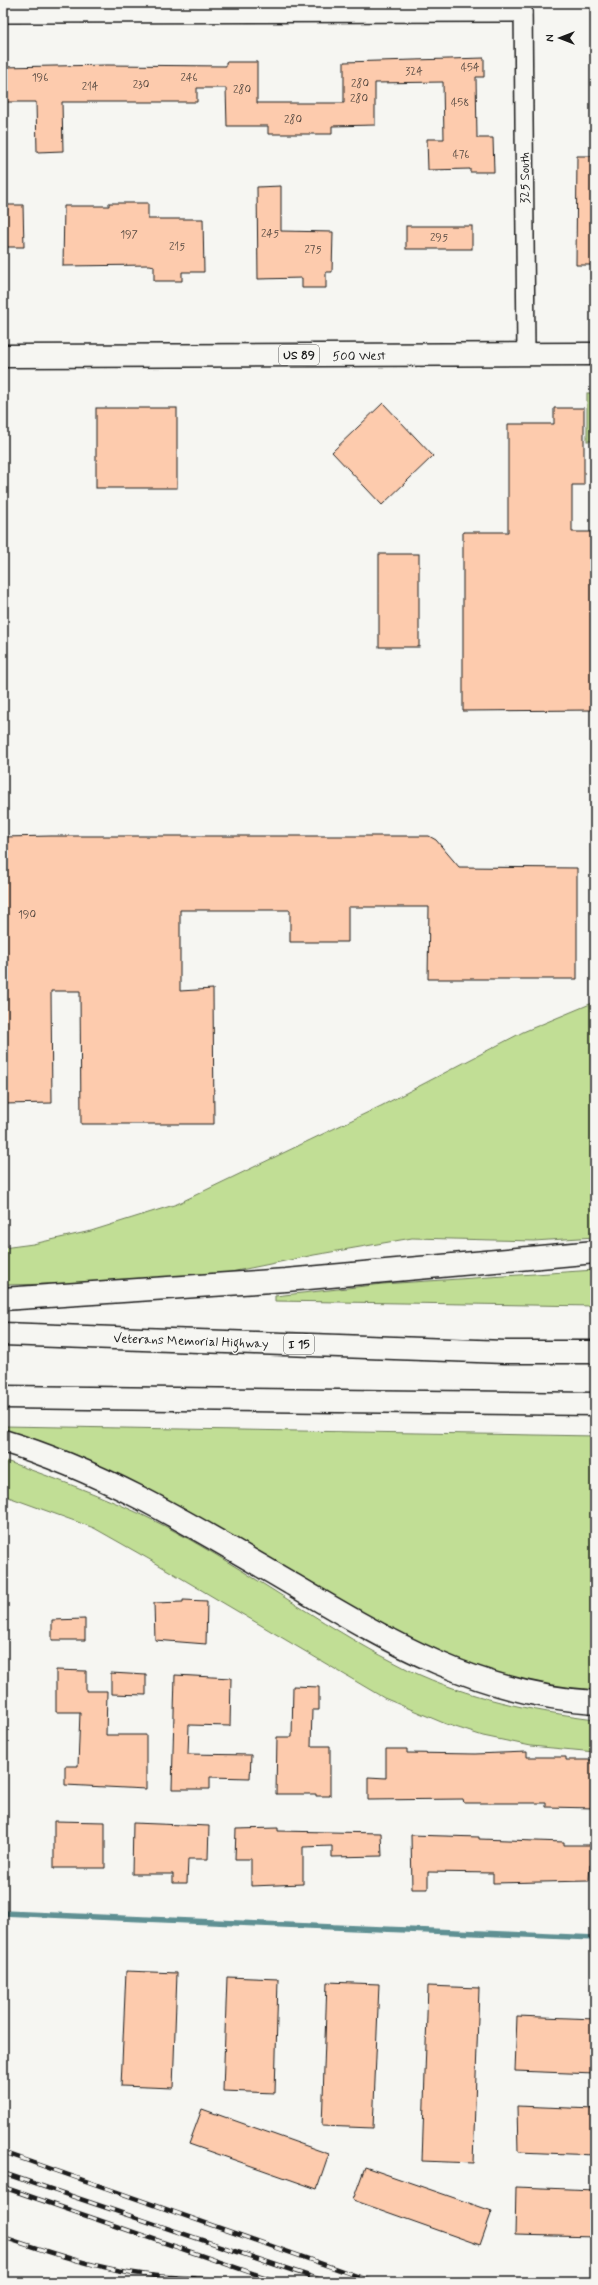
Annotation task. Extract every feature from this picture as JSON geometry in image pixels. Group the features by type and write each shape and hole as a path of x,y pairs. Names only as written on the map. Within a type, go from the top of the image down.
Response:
{"main road":[{"name":"500 West","path":"3,356 526,353 595,354"},
{"path":"3,1298 286,1280 595,1252"},
{"name":"Veterans Memorial Highway","path":"3,1334 505,1352 595,1352"},
{"path":"3,1397 595,1404"},
{"path":"3,1441 91,1473 160,1507 406,1649 473,1678 496,1685 553,1697 595,1702"}],"street":[{"path":"3,14 59,8 523,8"},
{"name":"325 South","path":"523,8 526,353"}],"green space":[{"path":"587,393 595,393 595,441 587,441"},
{"path":"595,1002 595,1237 534,1241 412,1238 314,1255 231,1272 158,1282 3,1285 3,1248 33,1244 91,1231 177,1204 381,1106 523,1032"},
{"path":"595,1270 595,1306 275,1301 275,1296 383,1284"},
{"path":"3,1426 595,1436 595,1694 529,1684 423,1652 79,1458 3,1430"},
{"path":"3,1460 96,1495 165,1526 215,1554 352,1639 380,1655 431,1680 477,1696 500,1702 547,1712 595,1719 595,1752 531,1746 483,1736 446,1724 384,1698 94,1528 3,1495"}],"building":[{"path":"484,58 484,77 476,77 477,138 493,138 494,172 470,172 470,169 428,170 427,139 444,139 443,82 375,83 375,125 332,126 332,134 268,134 268,126 227,126 226,88 197,88 197,102 62,102 63,151 37,152 36,102 3,102 3,67 107,65 226,66 226,62 257,62 257,103 344,103 344,62"},
{"path":"577,156 595,156 595,265 576,265"},
{"path":"281,186 281,231 333,232 332,272 326,272 326,288 302,288 302,278 258,279 257,187"},
{"path":"109,203 148,203 148,219 203,219 204,272 182,272 182,281 154,281 154,266 150,265 63,266 64,206 109,206"},
{"path":"3,205 23,205 24,247 3,247"},
{"path":"406,226 472,226 472,249 406,249"},
{"path":"383,403 433,456 382,505 332,452"},
{"path":"96,408 177,408 177,488 96,488"},
{"path":"554,408 584,408 584,485 572,485 572,532 595,532 595,710 463,711 463,532 508,532 508,424 554,424"},
{"path":"379,554 419,554 419,647 379,647"},
{"path":"429,836 436,840 459,867 577,868 577,979 428,979 429,907 348,907 348,942 290,942 290,910 180,910 180,991 213,989 214,1124 81,1124 80,991 51,991 52,1103 3,1104 3,837"},
{"path":"183,1600 207,1601 206,1644 155,1640 154,1603 183,1602"},
{"path":"85,1619 85,1640 52,1640 52,1620"},
{"path":"56,1670 86,1671 86,1691 107,1691 106,1735 146,1735 146,1789 65,1785 65,1766 78,1766 80,1712 56,1712"},
{"path":"111,1673 146,1675 146,1695 111,1694"},
{"path":"175,1675 231,1678 230,1726 189,1725 188,1754 251,1755 250,1778 210,1777 210,1789 172,1789"},
{"path":"293,1686 319,1687 319,1710 312,1710 311,1746 330,1746 330,1796 316,1796 316,1794 276,1794 277,1737 292,1737"},
{"path":"386,1749 407,1749 407,1753 475,1754 527,1752 527,1757 566,1757 566,1760 595,1760 595,1808 546,1807 546,1803 464,1803 463,1799 368,1800 368,1777 386,1778"},
{"path":"54,1821 105,1822 105,1868 54,1868"},
{"path":"133,1823 209,1826 208,1859 188,1859 187,1883 173,1883 173,1874 132,1874"},
{"path":"278,1828 278,1831 381,1833 382,1856 332,1857 332,1846 303,1847 303,1884 251,1886 251,1859 235,1859 236,1829"},
{"path":"411,1835 479,1837 479,1839 564,1842 564,1845 595,1845 595,1865 590,1865 589,1881 493,1883 493,1873 428,1872 428,1889 412,1889"},
{"path":"126,1971 177,1973 173,2088 121,2086"},
{"path":"227,1977 278,1979 275,2093 223,2091"},
{"path":"327,1982 379,1984 373,2128 322,2126"},
{"path":"428,1986 479,1988 473,2163 422,2161"},
{"path":"517,2016 595,2019 595,2074 515,2071"},
{"path":"517,2106 595,2109 595,2155 518,2152"},
{"path":"202,2109 329,2154 317,2189 189,2144"},
{"path":"365,2167 492,2211 480,2245 353,2200"},
{"path":"516,2187 595,2190 595,2237 515,2235"}],"waterway":[{"path":"3,1913 595,1938"}],"railway":[{"path":"3,2152 374,2282"},
{"path":"3,2173 327,2282"},
{"path":"3,2187 278,2282"},
{"path":"3,2237 93,2265 111,2269 159,2276 214,2279 236,2282"}]}
